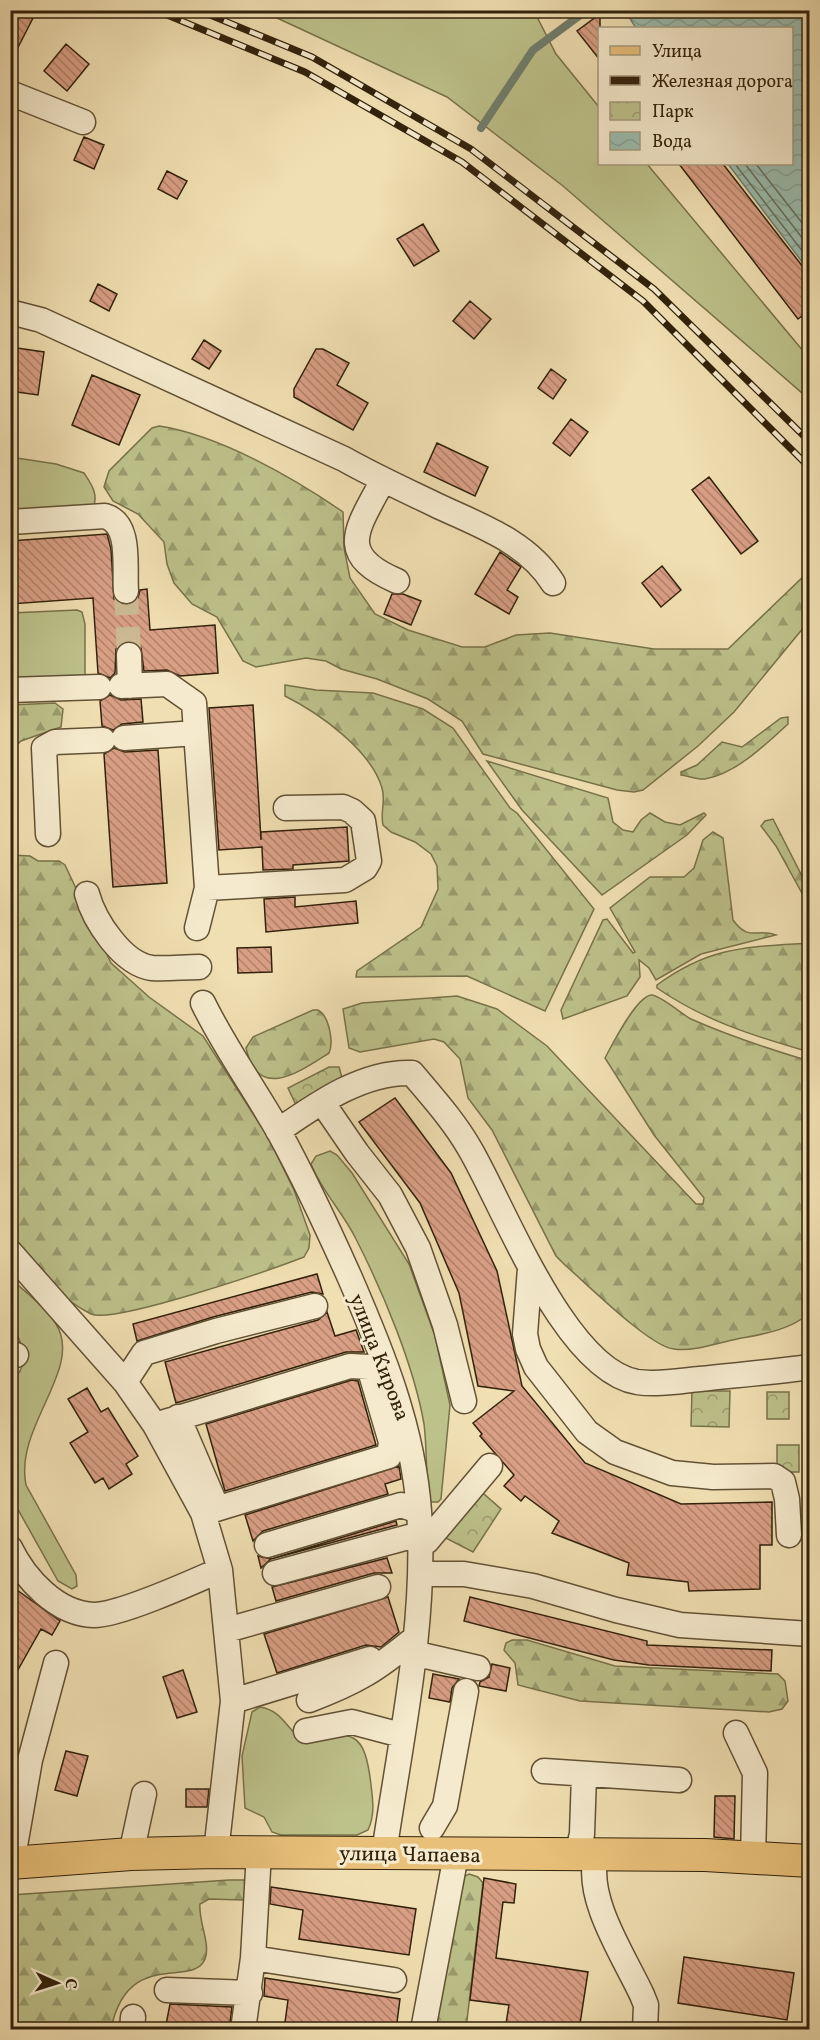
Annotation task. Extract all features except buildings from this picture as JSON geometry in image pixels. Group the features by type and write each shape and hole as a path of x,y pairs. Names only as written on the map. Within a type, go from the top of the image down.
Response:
{"main road":[{"name":"улица Чапаева","path":"12,1854 259,1852 705,1855 810,1861"}],"street":[{"path":"10,93 83,122"},
{"path":"10,312 41,320 344,459 383,480 504,536 531,556 553,583"},
{"path":"383,480 364,518 357,546 359,557 367,566 397,581"},
{"path":"14,530 105,516 114,518 123,531 126,591"},
{"path":"116,686 129,655"},
{"path":"10,690 167,684 184,693 194,703 207,888 197,928"},
{"path":"48,834 44,748 56,741 196,733"},
{"path":"207,888 345,880 365,868 369,861 363,821 352,811 343,807 286,808"},
{"path":"87,894 90,906 104,927 119,948 136,963 151,968 199,966"},
{"name":"улица Кирова","path":"202,1003 220,1039 278,1131 324,1220 381,1349 391,1405 411,1448 420,1530 421,1574 414,1646 384,1853"},
{"path":"278,1131 322,1102 350,1087 395,1072 412,1073 451,1118 472,1152 530,1268 584,1347 622,1378 661,1383 810,1367"},
{"path":"322,1102 357,1153 390,1195 418,1248 445,1325 464,1401"},
{"path":"10,1252 125,1382 210,1510"},
{"path":"530,1268 525,1335 528,1349 536,1367 587,1432 615,1452 672,1473 713,1477 774,1476 783,1482 787,1498 789,1534"},
{"path":"125,1382 144,1353 216,1331 315,1306"},
{"path":"155,1425 358,1365 369,1367 391,1405 392,1449 387,1458 210,1510"},
{"path":"178,1417 210,1510 227,1630 233,1701 216,1852"},
{"path":"267,1545 401,1505 427,1541 490,1466"},
{"path":"275,1573 420,1530"},
{"path":"13,1558 29,1577 66,1608 95,1615 110,1613 220,1570"},
{"path":"421,1574 464,1574 533,1586 680,1626 806,1635"},
{"path":"227,1630 378,1587"},
{"path":"309,1700 355,1682 414,1646 478,1668"},
{"path":"233,1701 370,1659"},
{"path":"12,1854 30,1760 56,1663"},
{"path":"432,1828 445,1806 466,1691"},
{"path":"306,1731 352,1722 401,1735"},
{"path":"736,1733 755,1773 753,1859"},
{"path":"544,1771 679,1780"},
{"path":"584,1775 582,1834 586,1855 592,1870 596,1894 646,2005 645,2030"},
{"path":"131,1854 144,1794"},
{"path":"243,2030 250,1993 259,1852"},
{"path":"423,2030 456,1855"},
{"path":"253,1958 394,1980"},
{"path":"167,1990 250,1993"}],"green space":[{"path":"262,11 534,11 556,54 598,106 598,165 648,165 809,358 809,399 563,186 447,97"},
{"path":"159,426 206,438 231,448 302,485 343,512 344,548 350,578 375,614 408,630 462,647 485,647 516,635 550,633 654,649 728,649 806,574 809,579 809,621 734,712 698,746 643,790 634,792 617,790 483,754 462,721 428,699 377,679 341,669 326,661 306,658 256,667 243,661 217,617 192,604 174,583 167,564 164,542 138,514 113,501 104,487 109,471 152,428"},
{"path":"10,457 56,464 84,473 95,494 93,508 11,514"},
{"path":"77,610 82,612 85,624 85,677 11,682 11,613"},
{"path":"285,685 316,690 373,693 423,709 453,728 510,808 517,813 594,909 545,1011 467,976 356,977 357,971 421,927 438,889 437,866 431,854 415,842 391,832 383,825 382,788 367,760 328,723 285,696"},
{"path":"55,703 63,709 61,727 21,741 11,750 11,705"},
{"path":"788,717 788,724 770,741 728,771 705,779 681,775 681,772 697,765 722,742 742,747 781,718"},
{"path":"487,761 608,798 613,822 623,830 633,832 641,820 650,813 665,822 680,825 704,813 706,815 687,835 602,895 522,810"},
{"path":"773,819 809,890 809,906 776,846 761,826 765,821"},
{"path":"713,832 723,838 733,920 748,933 776,935 701,954 656,980 649,968 639,960 640,977 627,996 563,1019 561,1010 603,920 607,919 633,953 635,952 610,908 650,877 684,877 694,868 703,840"},
{"path":"10,855 30,856 38,861 59,861 65,865 111,963 149,997 203,1036 268,1137 294,1190 310,1235 309,1248 304,1257 161,1304 106,1315 91,1314 68,1299 48,1281 11,1239"},
{"path":"809,943 809,1052 712,1019 657,988 657,985 676,972 712,956 748,948"},
{"path":"651,995 655,996 691,1019 705,1025 809,1061 809,1314 801,1320 774,1331 706,1347 682,1350 663,1346 650,1338 603,1300 556,1256 492,1130 468,1098 460,1059 444,1042 434,1039 360,1052 349,1048 343,1009 362,1003 457,996 497,1009 547,1046 696,1204 703,1204 704,1198 654,1135 605,1058 638,1004"},
{"path":"313,1010 322,1013 328,1023 331,1042 329,1053 305,1068 281,1078 270,1078 260,1074 252,1064 246,1048 253,1037"},
{"path":"329,1067 339,1067 343,1081 297,1107 288,1088"},
{"path":"330,1151 337,1155 352,1173 409,1264 435,1336 450,1405 441,1499 438,1502 430,1502 428,1498 424,1424 413,1378 396,1330 377,1282 356,1239 311,1164 316,1156"},
{"path":"10,1278 52,1318 62,1341 61,1360 56,1379 30,1441 25,1463 26,1485 76,1575 77,1586 72,1589 58,1581 11,1497 11,1382 18,1374 24,1358 10,1312"},
{"path":"692,1391 730,1391 729,1427 691,1426"},
{"path":"767,1392 789,1392 789,1419 767,1419"},
{"path":"777,1445 799,1445 799,1472 777,1472"},
{"path":"476,1487 501,1509 473,1552 438,1534"},
{"path":"512,1640 527,1640 615,1666 778,1674 785,1681 788,1701 782,1709 769,1712 580,1701 518,1685 515,1663 504,1650 506,1643"},
{"path":"260,1707 274,1712 304,1741 345,1735 354,1738 360,1744 368,1767 372,1797 373,1813 368,1830 357,1835 281,1835 272,1832 264,1817 245,1808 242,1756 252,1712"},
{"path":"469,1874 478,1877 483,1883 466,2029 435,2030 463,1877"},
{"path":"244,1880 247,1894 243,1900 209,1899 200,1904 206,1946 205,1959 198,1967 188,1971 160,1974 145,1979 131,1988 119,2004 111,2029 11,2030 11,1895"}],"water":[{"path":"625,11 809,11 809,271 729,165 793,165 793,27 635,27"}],"waterway":[{"path":"481,128 533,50 587,10"}],"tunnel":[{"path":"126,591 129,655"}],"railway":[{"path":"155,10 305,72 462,162 643,301 810,468"},
{"path":"198,10 312,57 471,149 654,289 810,442"}]}
